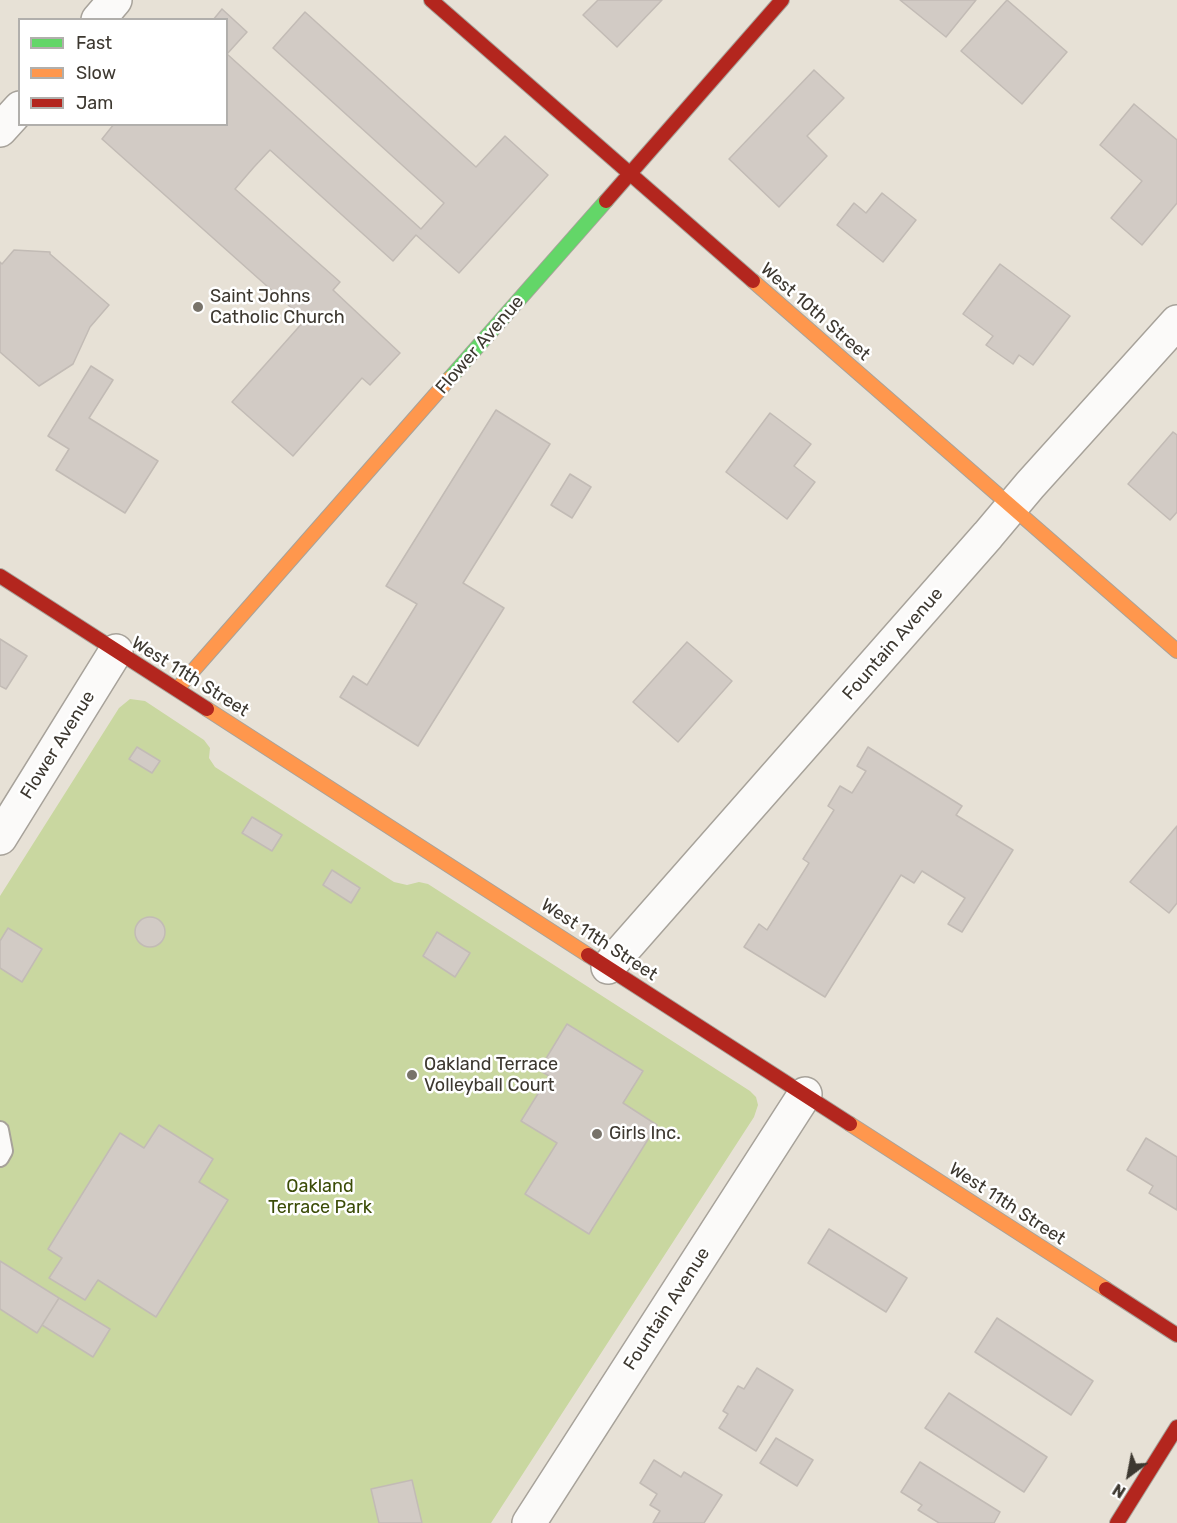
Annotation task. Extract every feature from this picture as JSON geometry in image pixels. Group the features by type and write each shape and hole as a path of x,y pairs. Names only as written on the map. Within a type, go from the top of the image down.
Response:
{"street":[{"path":"100,18 115,0"},
{"name":"West 10th Street","path":"431,0 1177,651"},
{"name":"Flower Avenue","path":"177,689 782,0"},
{"path":"0,130 18,110"},
{"name":"Fountain Avenue","path":"608,967 1011,507 1177,322"},
{"name":"West 11th Street","path":"0,576 1177,1335"},
{"name":"Flower Avenue","path":"0,838 116,651"},
{"name":"Fountain Avenue","path":"529,1523 805,1094"},
{"path":"1117,1523 1177,1427"}],"lane":[{"path":"0,1130 4,1151 0,1158"}],"green space":[{"name":"Oakland Terrace Park","path":"130,699 145,701 204,740 210,748 209,758 215,767 394,882 407,885 419,882 428,884 756,1097 758,1105 754,1117 491,1523 0,1523 0,896 119,708"}],"building":[{"path":"598,0 662,0 617,47 583,15"},
{"path":"900,0 976,0 946,37"},
{"path":"1007,0 1067,52 1022,104 961,51"},
{"path":"222,9 247,32 228,53 228,18 215,18"},
{"path":"305,12 476,167 505,136 548,175 459,273 416,235 393,261 270,150 254,167 235,189 340,282 333,290 400,353 370,385 362,378 293,456 232,402 305,320 102,139 112,126 228,126 228,55 421,229 444,203 273,48"},
{"path":"814,70 844,98 807,136 827,156 779,207 729,159"},
{"path":"1134,104 1177,140 1177,203 1142,245 1111,218 1142,181 1100,145"},
{"path":"882,193 916,220 883,262 837,225 854,203 866,213"},
{"path":"14,250 50,252 109,305 90,327 73,364 39,386 0,352 0,262 2,264"},
{"path":"1000,264 1070,316 1033,365 1019,355 1013,364 986,345 993,336 963,314"},
{"path":"91,366 113,380 89,418 158,461 125,513 56,470 69,449 48,436"},
{"path":"496,410 550,444 463,583 504,608 418,746 340,697 353,676 367,685 417,604 386,586"},
{"path":"770,413 811,444 794,466 815,482 787,519 726,472"},
{"path":"1173,432 1177,435 1177,512 1170,520 1128,484"},
{"path":"570,474 591,487 572,518 551,505"},
{"path":"0,639 27,656 6,689 0,686"},
{"path":"687,642 732,681 678,742 633,702"},
{"path":"137,747 160,761 152,773 129,759"},
{"path":"868,747 962,806 956,815 1013,850 962,932 948,924 965,898 922,871 914,883 901,875 825,997 744,947 759,924 767,930 809,863 803,859 834,810 828,806 840,786 852,793 866,771 857,766"},
{"path":"252,817 282,835 272,851 242,833"},
{"path":"1177,826 1177,903 1169,913 1130,882"},
{"path":"332,870 360,888 351,903 323,885"},
{"path":"150,917 161,921 165,932 161,943 150,947 139,943 135,932 139,921"},
{"path":"8,928 42,949 22,982 0,968 0,941"},
{"path":"437,932 470,953 455,977 423,956"},
{"name":"Girls Inc.","path":"567,1024 643,1071 623,1103 657,1125 589,1234 525,1194 557,1143 521,1121 549,1076 539,1070"},
{"path":"159,1125 213,1159 199,1182 228,1200 156,1317 98,1280 85,1300 49,1278 62,1258 48,1249 120,1133 144,1148"},
{"path":"1146,1138 1177,1157 1177,1210 1149,1193 1153,1186 1127,1170"},
{"path":"829,1229 907,1278 886,1312 808,1263"},
{"path":"0,1261 59,1298 37,1333 0,1309"},
{"path":"59,1298 110,1329 93,1357 42,1325"},
{"path":"997,1318 1093,1381 1071,1415 975,1352"},
{"path":"757,1368 793,1390 756,1451 719,1428 728,1414 723,1411 738,1386 744,1389"},
{"path":"949,1393 1047,1457 1024,1492 925,1428"},
{"path":"776,1438 813,1460 797,1486 760,1463"},
{"path":"654,1460 681,1477 684,1472 722,1495 704,1523 653,1523 660,1511 650,1505 657,1494 640,1483"},
{"path":"920,1462 1000,1512 994,1523 939,1523 918,1510 922,1505 901,1492"},
{"path":"412,1480 422,1523 379,1523 371,1489"}],"traffic: fast":[{"path":"450,378 606,201"}],"traffic: slow":[{"path":"753,281 1177,651"},
{"path":"177,689 450,378"},
{"path":"207,709 588,955"},
{"path":"850,1124 1106,1289"}],"traffic: jam":[{"path":"431,0 753,281"},
{"path":"606,201 782,0"},
{"path":"0,576 207,709"},
{"path":"588,955 850,1124"},
{"path":"1106,1289 1177,1335"},
{"path":"1117,1523 1177,1427"}],"place":[{"name":"Saint Johns Catholic Church","path":"198,307"},
{"name":"Oakland Terrace Volleyball Court","path":"412,1075"},
{"name":"Girls Inc.","path":"597,1134"}]}
